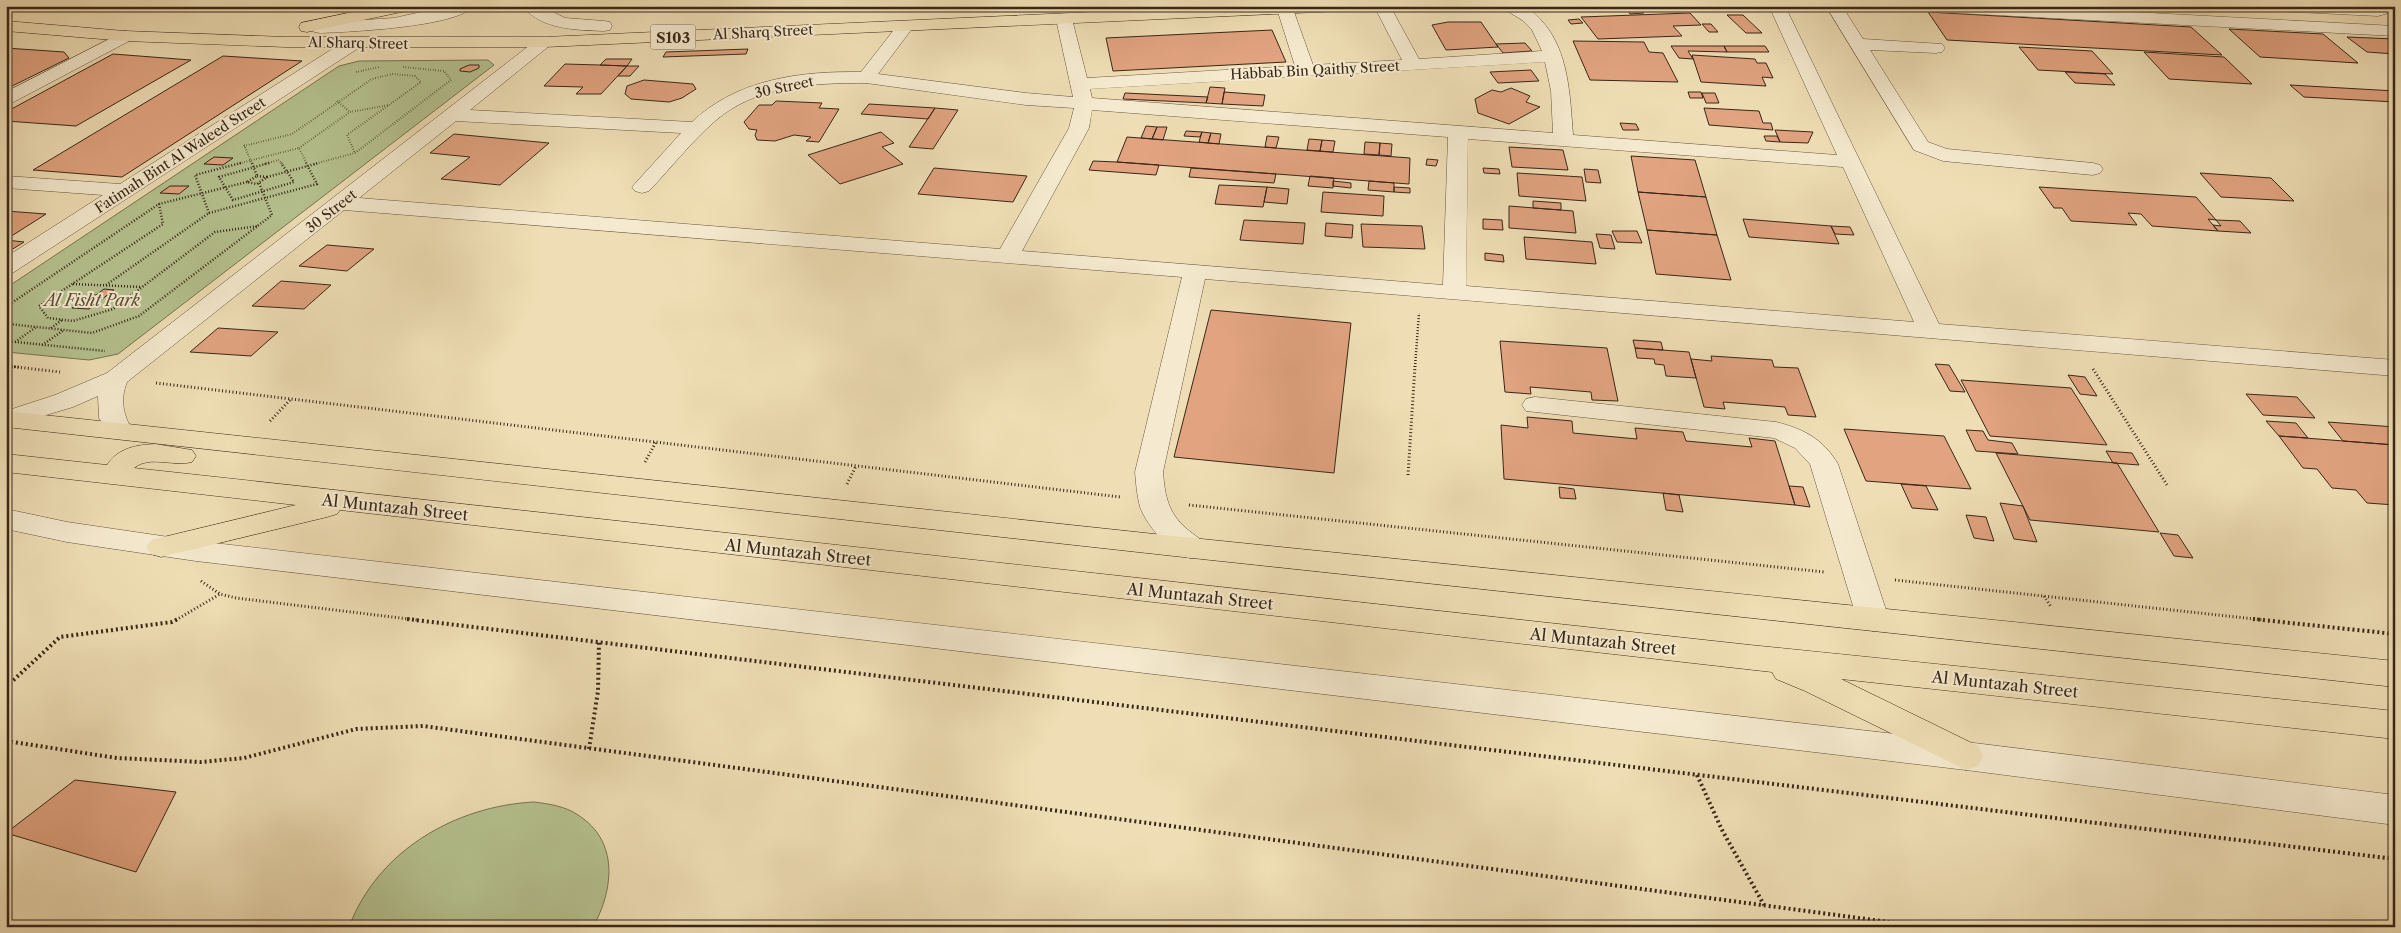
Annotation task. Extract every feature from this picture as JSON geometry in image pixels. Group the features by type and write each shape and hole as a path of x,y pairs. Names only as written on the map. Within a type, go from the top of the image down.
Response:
{"main road":[{"path":"314,28 406,6"},
{"name":"Al Sharq Street","path":"136,20 314,28 446,29 604,26 1048,6"},
{"name":"Al Sharq Street","path":"6,26 125,36 354,43 545,42 1340,6"},
{"path":"913,26 1013,17 1023,13 1022,7"},
{"path":"14,10 107,18"},
{"path":"7,419 1192,548 2395,674"},
{"path":"119,476 117,472 126,460 145,453 334,470 422,464"},
{"name":"Al Muntazah Street","path":"6,463 1750,657 2395,725"},
{"path":"161,547 303,511 358,503"},
{"path":"1750,657 1817,682 1966,756"}],"street":[{"path":"314,28 407,21 434,16 465,6"},
{"path":"531,6 538,13 554,20 604,26"},
{"path":"1382,6 1413,64"},
{"path":"1507,6 1533,11 1552,56 1560,86 1563,140"},
{"path":"1777,6 1931,332"},
{"path":"1834,6 1917,142 1926,150 1943,155 2093,169"},
{"path":"1918,6 2392,32"},
{"path":"2275,6 2378,11 2384,9 2384,6"},
{"path":"1285,9 1306,71"},
{"path":"1007,257 1079,128 1084,103 1064,19"},
{"path":"866,78 913,26"},
{"path":"6,100 125,36"},
{"name":"30 Street","path":"7,419 64,401 116,378 545,42"},
{"name":"Fatimah Bint Al Waleed Street","path":"6,267 354,43"},
{"path":"1858,44 1936,48"},
{"name":"Habbab Bin Qaithy Street","path":"1078,84 1552,56"},
{"name":"30 Street","path":"642,187 709,116 725,105 767,88 825,78 866,78 970,94 1851,162"},
{"path":"453,115 698,128"},
{"path":"1454,293 1458,133"},
{"path":"6,182 126,191"},
{"path":"341,203 2077,344 2395,368"},
{"path":"1192,548 1170,531 1155,512 1151,501 1149,472 1195,272"},
{"path":"116,378 110,393 108,407 112,420 120,431"},
{"path":"1535,405 1759,428 1793,435 1818,454 1824,464 1873,619"},
{"path":"6,519 161,547 1966,756 2395,810"}],"path":[{"path":"404,75 418,64"},
{"path":"353,73 383,66"},
{"path":"259,183 272,215 139,316 92,333 9,324 10,304 159,204 247,182 257,176 267,177 355,153 451,80 444,70 398,67"},
{"path":"243,146 292,134 372,79 392,74 416,76 421,82 346,134 355,153"},
{"path":"338,101 350,112"},
{"path":"209,213 195,175 299,148 350,112 390,104"},
{"path":"243,146 251,140"},
{"path":"243,146 257,176"},
{"path":"106,285 209,213 317,184 299,148"},
{"path":"279,160 287,172 294,182 233,200 219,177 279,160"},
{"path":"247,182 251,184 259,183 267,177"},
{"path":"159,204 164,224 39,306 48,318 73,321 113,309 215,232 258,226"},
{"path":"72,284 142,287"},
{"path":"1408,475 1420,290"},
{"path":"50,328 62,320"},
{"path":"15,342 37,327"},
{"path":"42,345 64,330"},
{"path":"2077,344 2167,485"},
{"path":"116,378 1151,501 2395,634"},
{"path":"196,576 220,594 236,598 2395,859"},
{"path":"6,687 60,637 172,622 220,594"},
{"path":"589,749 598,691 599,642"},
{"path":"6,741 143,760 199,762 261,754 346,731 398,725 423,726 1926,927"},
{"path":"1697,775 1722,830 1765,905"}],"green space":[{"name":"Al Fisht Park","path":"488,60 494,65 118,354 89,360 6,352 6,288 339,66 359,61"},
{"path":"534,802 568,809 591,826 601,838 609,866 608,882 600,912 593,927 349,927 362,900 379,876 400,855 423,837 449,823 476,812 505,805"}],"building":[{"path":"1627,9 1641,9 1644,13 1630,14"},
{"path":"1928,12 2191,27 2222,55 1947,40"},
{"path":"1690,13 1701,25 1673,26 1682,36 1598,39 1581,17"},
{"path":"1727,15 1743,15 1762,33 1746,33"},
{"path":"1579,19 1583,23 1571,24 1568,20"},
{"path":"1448,22 1481,22 1498,47 1446,50 1432,25"},
{"path":"1702,24 1711,24 1718,32 1709,32"},
{"path":"2229,29 2323,34 2358,63 2260,57"},
{"path":"1272,30 1286,62 1113,71 1106,38"},
{"path":"2347,37 2395,39 2395,54 2367,52"},
{"path":"1573,41 1644,42 1649,52 1663,53 1678,82 1590,80"},
{"path":"1525,43 1532,51 1503,53 1496,44"},
{"path":"1671,46 1724,46 1727,52 1688,51 1693,59 1679,58"},
{"path":"1724,46 1765,46 1769,52 1727,52"},
{"path":"2019,47 2092,51 2113,74 2038,70"},
{"path":"6,48 64,52 69,58 6,89"},
{"path":"748,49 746,54 663,57 666,52"},
{"path":"2144,52 2224,57 2252,84 2169,79"},
{"path":"113,54 191,60 76,126 6,121 6,112"},
{"path":"1692,55 1755,59 1757,63 1766,63 1773,78 1762,77 1766,86 1701,82"},
{"path":"223,56 302,61 122,177 33,170"},
{"path":"606,59 632,59 627,66 600,65"},
{"path":"565,64 627,66 601,94 576,94 583,87 544,86"},
{"path":"469,65 479,65 479,68 470,72 460,71 460,69"},
{"path":"627,66 639,66 630,76 618,76"},
{"path":"1531,70 1539,81 1498,83 1490,72"},
{"path":"2065,72 2105,74 2115,85 2075,83"},
{"path":"644,80 693,84 696,89 682,98 669,102 631,99 625,94 627,86"},
{"path":"2290,85 2395,91 2395,102 2304,97"},
{"path":"1210,87 1225,88 1222,104 1206,103"},
{"path":"1511,88 1530,96 1526,102 1540,107 1509,124 1478,113 1475,99 1492,90 1501,92"},
{"path":"1224,92 1265,95 1263,106 1222,104"},
{"path":"1688,92 1701,92 1703,98 1690,98"},
{"path":"1125,93 1208,97 1206,103 1123,99"},
{"path":"1702,93 1715,93 1719,103 1706,103"},
{"path":"776,101 822,103 819,108 839,109 819,142 806,141 811,137 794,135 775,141 757,140 755,135 757,130 749,129 744,122 759,105 772,105"},
{"path":"869,104 935,108 928,119 861,114"},
{"path":"935,108 958,110 933,149 909,147"},
{"path":"1704,108 1759,111 1763,123 1771,123 1773,130 1709,125"},
{"path":"1620,123 1636,124 1639,130 1623,130"},
{"path":"1146,126 1157,127 1152,139 1141,138"},
{"path":"1157,127 1167,127 1163,140 1152,139"},
{"path":"1775,130 1813,132 1808,143 1780,142"},
{"path":"1186,131 1202,132 1200,137 1184,136"},
{"path":"881,132 894,143 882,147 903,164 840,184 808,155"},
{"path":"1202,132 1211,133 1208,143 1199,142"},
{"path":"1211,133 1221,134 1219,144 1208,143"},
{"path":"454,134 549,143 500,185 441,179 470,157 430,153"},
{"path":"1267,136 1279,137 1276,148 1265,147"},
{"path":"1764,136 1777,136 1780,142 1766,141"},
{"path":"1127,137 1410,158 1409,184 1117,162"},
{"path":"1309,139 1322,140 1320,151 1307,150"},
{"path":"1322,140 1335,141 1333,152 1320,151"},
{"path":"1365,142 1380,143 1379,155 1364,154"},
{"path":"1380,143 1392,144 1391,156 1379,155"},
{"path":"1509,147 1563,150 1568,170 1512,167"},
{"path":"1631,156 1695,160 1706,197 1638,192"},
{"path":"214,157 233,158 223,165 204,164"},
{"path":"1427,159 1438,160 1436,166 1426,165"},
{"path":"1093,161 1159,165 1156,175 1089,170"},
{"path":"934,168 1027,176 1013,202 918,194"},
{"path":"1191,168 1276,174 1274,183 1189,177"},
{"path":"1483,168 1499,169 1500,174 1484,173"},
{"path":"1584,169 1598,170 1601,183 1586,182"},
{"path":"1517,173 1582,177 1586,201 1519,196"},
{"path":"2200,173 2271,178 2294,201 2221,197"},
{"path":"1310,176 1334,178 1333,188 1308,186"},
{"path":"1333,181 1351,183 1351,188 1333,186"},
{"path":"1369,181 1394,183 1394,192 1368,190"},
{"path":"1219,185 1267,187 1263,207 1215,204"},
{"path":"170,186 189,186 179,194 160,193"},
{"path":"1267,187 1289,189 1287,204 1264,202"},
{"path":"1394,187 1410,188 1410,193 1394,192"},
{"path":"2039,187 2196,197 2216,220 2208,219 2218,231 2152,226 2141,214 2128,213 2137,225 2071,221 2062,208 2054,208"},
{"path":"1323,192 1384,196 1383,216 1321,212"},
{"path":"1638,192 1706,197 1717,235 1647,230"},
{"path":"1533,201 1561,203 1561,210 1533,208"},
{"path":"1509,206 1573,211 1576,233 1509,228"},
{"path":"6,211 46,214 10,237 6,237"},
{"path":"1483,219 1502,220 1503,230 1483,229"},
{"path":"1743,219 1831,226 1839,244 1749,237"},
{"path":"1244,220 1305,223 1303,244 1240,240"},
{"path":"2216,220 2240,221 2251,233 2218,231 2213,225 2221,226"},
{"path":"1326,223 1353,225 1352,238 1325,236"},
{"path":"1361,224 1422,226 1425,249 1363,247"},
{"path":"1831,226 1850,227 1854,235 1835,234"},
{"path":"1647,230 1717,235 1731,280 1656,274"},
{"path":"1612,231 1637,231 1642,243 1617,242"},
{"path":"1596,234 1611,235 1615,249 1600,248"},
{"path":"1524,237 1592,242 1596,264 1526,259"},
{"path":"6,240 24,242 11,250 6,249"},
{"path":"327,245 374,249 347,271 299,266"},
{"path":"1485,253 1503,255 1504,262 1485,260"},
{"path":"281,281 331,285 304,309 252,306"},
{"path":"104,289 114,290 89,309 72,308 90,295 96,295"},
{"path":"1211,310 1351,323 1334,473 1174,457"},
{"path":"218,328 278,332 251,356 190,352"},
{"path":"1633,340 1661,342 1663,350 1635,348"},
{"path":"1500,341 1607,348 1618,401 1592,400 1591,392 1530,387 1531,394 1505,392"},
{"path":"1635,348 1689,352 1696,378 1666,376 1664,365 1655,364 1654,359 1637,358"},
{"path":"1711,356 1772,360 1774,367 1798,368 1816,417 1788,415 1785,407 1723,402 1725,409 1704,407 1691,359 1712,361"},
{"path":"1935,364 1949,365 1965,392 1950,391"},
{"path":"2068,375 2085,377 2097,396 2080,394"},
{"path":"1961,380 2071,388 2107,445 1990,436"},
{"path":"2246,394 2297,397 2315,418 2263,415"},
{"path":"1527,417 1572,421 1573,433 1637,439 1635,428 1683,432 1686,441 1752,447 1749,438 1775,441 1795,505 1504,479 1501,425 1528,428"},
{"path":"2266,421 2296,423 2308,438 2279,436"},
{"path":"2328,422 2395,427 2395,445 2343,441"},
{"path":"1844,429 1944,436 1971,489 1866,481"},
{"path":"1966,430 1983,431 1988,440 2012,443 2018,454 1976,451"},
{"path":"2279,436 2395,445 2395,505 2367,503 2356,490 2332,488 2317,469 2303,468"},
{"path":"2106,451 2132,453 2139,465 2113,463"},
{"path":"1996,453 2117,463 2159,532 2030,520"},
{"path":"1901,484 1926,486 1938,510 1912,508"},
{"path":"1789,486 1803,487 1810,507 1795,505"},
{"path":"1559,487 1574,489 1576,499 1560,498"},
{"path":"1663,493 1679,495 1683,512 1666,510"},
{"path":"2000,503 2023,506 2037,542 2014,539"},
{"path":"1966,515 1986,517 1994,541 1974,538"},
{"path":"2160,533 2178,535 2193,558 2174,556"},
{"path":"75,780 176,792 136,872 6,833"}]}
